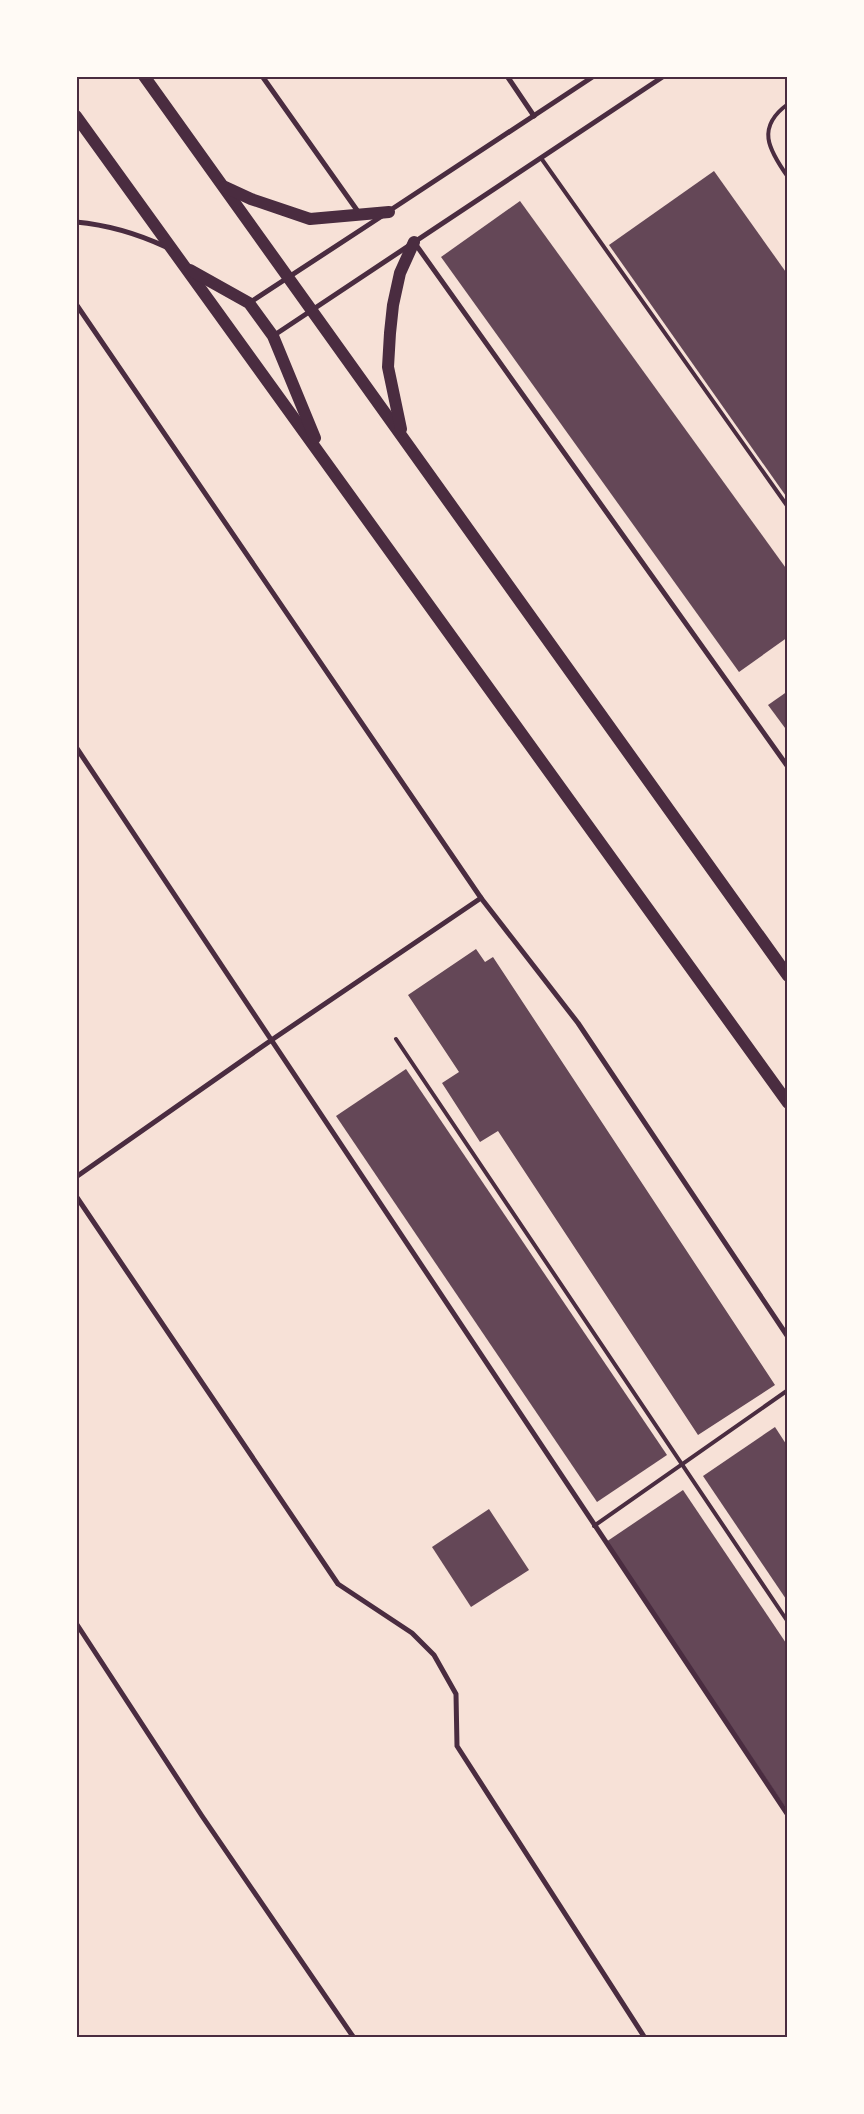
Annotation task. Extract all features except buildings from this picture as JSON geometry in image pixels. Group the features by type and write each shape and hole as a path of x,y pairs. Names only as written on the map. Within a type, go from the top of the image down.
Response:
{"main road":[{"path":"144,76 788,976"},
{"path":"76,116 788,1103"},
{"path":"223,186 251,199 310,219 389,212"},
{"path":"402,435 388,359 396,289 400,273 414,242"},
{"path":"185,268 249,304 273,336 323,458"}],"street":[{"path":"262,76 360,216"},
{"path":"507,76 534,116"},
{"path":"249,304 594,76"},
{"path":"273,336 664,76"},
{"path":"76,222 98,224 137,234 173,250"},
{"path":"414,242 788,767"},
{"path":"76,304 481,898 578,1023 788,1337"},
{"path":"76,747 273,1039 594,1526 788,1815"},
{"path":"76,1177 273,1039 481,898"},
{"path":"76,1196 338,1584 412,1633 434,1655 456,1694 457,1746 645,2038"},
{"path":"76,1624 202,1816 354,2038"}],"lane":[{"path":"788,104 775,113 768,128 770,146 788,177"},
{"path":"541,158 788,507"},
{"path":"396,1039 788,1622"},
{"path":"594,1526 788,1390"}]}
